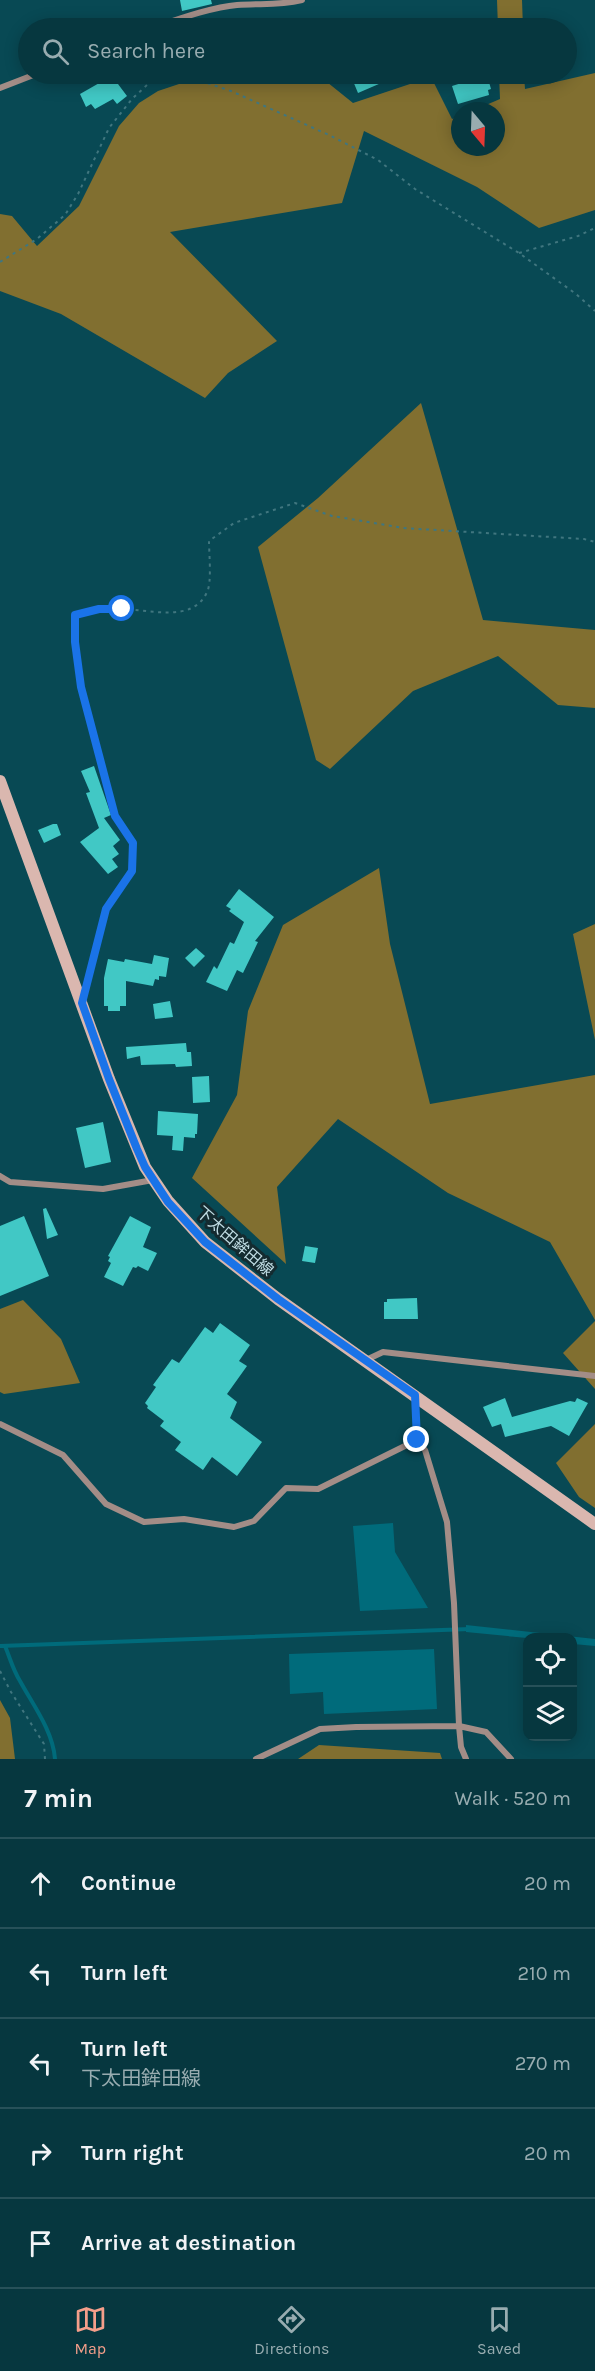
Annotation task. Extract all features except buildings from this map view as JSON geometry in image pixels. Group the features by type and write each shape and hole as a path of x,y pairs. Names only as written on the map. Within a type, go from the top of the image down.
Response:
{"main road":[{"name":"下太田鉾田線","path":"0,781 125,1119 153,1180 168,1202 205,1242 278,1299 595,1524"}],"street":[{"path":"184,18 235,5 280,5 302,0"},
{"path":"0,88 18,81"},
{"path":"0,1176 10,1182 103,1189 153,1180"},
{"path":"366,1360 383,1352 595,1376"},
{"path":"415,1395 417,1440 425,1450 447,1522 458,1669 459,1726 461,1747 466,1759"},
{"path":"0,1425 63,1455 106,1504 144,1522 184,1519 234,1527 254,1521 286,1488 318,1489 417,1440"},
{"path":"256,1759 320,1729 459,1726 486,1732 511,1759"}],"path":[{"path":"0,262 37,238 65,215 78,194 108,128 132,99 149,84"},
{"path":"210,84 231,91 368,155 415,189 519,253 576,294 595,311"},
{"path":"519,253 578,236 595,228"},
{"path":"82,1003 106,909 132,871 133,843 115,816 81,687 75,642 75,615 99,609 175,612 195,608 208,591 209,541 234,523 295,503 332,516 403,528 584,539 595,542"},
{"path":"0,1671 44,1744 45,1759"}],"shaded area":[{"path":"497,0 522,0 523,18 498,18"},
{"path":"595,73 595,210 539,228 477,187 364,131 342,203 170,232 277,341 228,373 205,398 61,314 0,291 0,214 12,216 37,246 79,206 119,126 139,103 158,91 179,84 329,84 353,103 410,84 434,84 451,117 451,156 505,156 505,102 493,102 500,99 499,84 525,84 525,89 547,84 577,84 577,77"},
{"path":"421,403 483,620 595,630 595,708 558,705 498,656 413,691 330,769 316,760 258,547 318,498"},
{"path":"379,868 390,944 430,1104 595,1075 595,1320 550,1242 448,1193 338,1119 277,1187 286,1264 192,1178 237,1095 248,1011 283,925"},
{"path":"595,924 595,1040 573,934"},
{"path":"23,1300 61,1339 80,1383 4,1394 0,1392 0,1309"},
{"path":"595,1321 595,1389 563,1353"},
{"path":"595,1424 595,1508 579,1497 556,1463"},
{"path":"0,1700 10,1718 15,1759 0,1759"},
{"path":"319,1745 440,1753 442,1759 298,1759"}],"water":[{"path":"393,1523 395,1552 428,1608 360,1611 353,1526"},
{"path":"466,1625 540,1633 523,1633 523,1638 466,1632"},
{"path":"577,1637 595,1639 595,1646 577,1644"},
{"path":"434,1649 437,1709 324,1714 323,1692 290,1694 289,1654"}],"waterway":[{"path":"0,1646 470,1629"},
{"path":"5,1646 15,1673 51,1738 55,1759"}],"route":[{"path":"122,609 99,609 75,615 75,642 81,687 115,816 133,843 132,871 106,909 82,1003 137,1149 145,1167 168,1202 205,1242 278,1299 415,1395 417,1440"}]}
